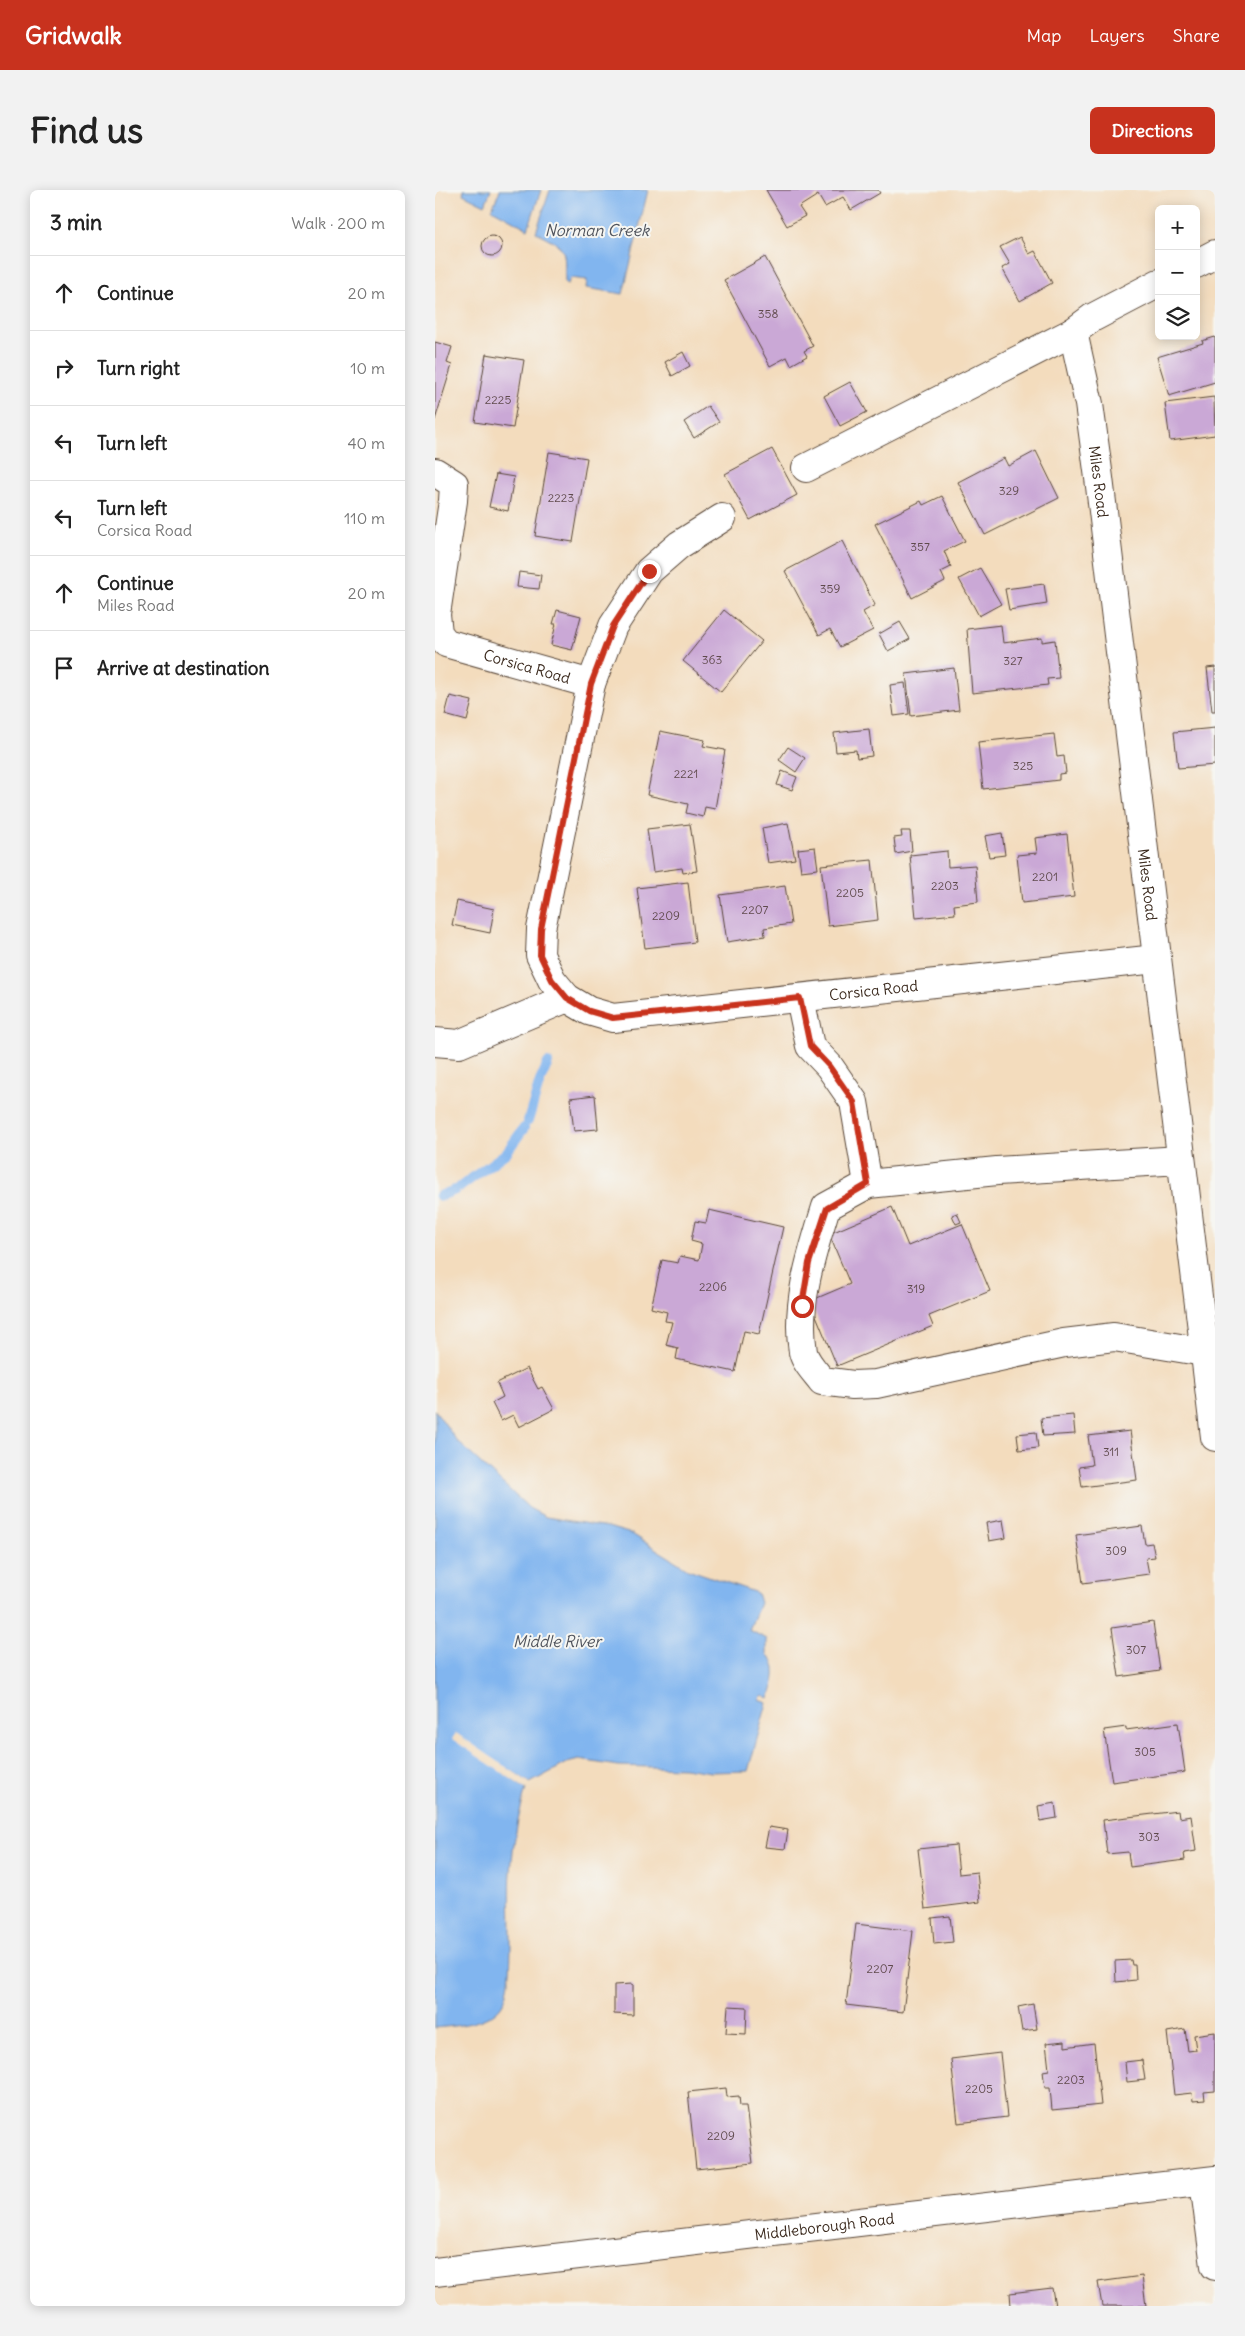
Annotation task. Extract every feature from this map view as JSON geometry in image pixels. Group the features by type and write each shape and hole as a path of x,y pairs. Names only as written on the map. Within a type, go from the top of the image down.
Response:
{"street":[{"path":"1200,262 1215,254"},
{"path":"806,468 1073,332 1092,318 1155,285"},
{"name":"Miles Road","path":"1073,332 1089,404 1095,450 1215,1437"},
{"name":"Corsica Road","path":"435,472 454,484 436,614 439,633 446,643 591,684 541,929 540,955 552,980 567,998 589,1011 613,1018 1156,959"},
{"path":"591,684 613,626 649,571 679,545 721,518"},
{"path":"435,1042 459,1044 567,998"},
{"path":"800,998 810,1046 829,1066 854,1102 868,1184"},
{"path":"1181,1160 997,1171 868,1184 827,1208 809,1263 802,1306 803,1354 822,1381 853,1385 876,1384 1065,1343 1114,1337 1204,1352"},
{"path":"1210,2181 1215,2266"},
{"name":"Middleborough Road","path":"435,2272 1210,2181"}],"water":[{"path":"464,190 491,190 485,205 463,194"},
{"name":"Norman Creek","path":"500,190 541,190 528,229 492,209"},
{"name":"Norman Creek","path":"550,190 648,190 623,294 586,288 587,280 570,278 568,284 565,283 563,251 554,242 536,232"},
{"name":"Middle River","path":"435,1410 457,1441 529,1508 546,1517 608,1527 632,1534 688,1569 757,1593 760,1603 749,1630 767,1639 767,1654 774,1664 775,1675 769,1698 763,1695 759,1699 767,1703 748,1771 711,1772 684,1768 619,1766 579,1760 567,1763 530,1783 507,1768 502,1772 526,1789 518,1820 512,1862 510,1885 511,1961 507,1994 502,2005 496,2011 481,2020 435,2028"}],"pier":[{"path":"456,1733 530,1783 529,1785 506,1772 528,1787 526,1789 452,1739"}],"building":[{"path":"766,190 878,190 880,193 851,210 843,197 825,207 818,195 799,207 805,216 787,226"},
{"path":"492,236 499,239 502,246 499,253 492,256 485,253 482,246 485,239"},
{"path":"1020,237 1029,254 1035,251 1052,283 1020,301 1002,268 1010,264 1000,247"},
{"path":"765,257 813,346 804,351 807,356 791,365 787,357 770,366 724,280"},
{"path":"1215,337 1215,382 1169,396 1157,357 1203,343 1202,341"},
{"path":"435,342 452,347 447,363 452,365 435,420"},
{"path":"683,352 690,366 672,376 665,362"},
{"path":"486,354 524,360 513,428 475,422"},
{"path":"850,382 867,412 840,426 824,396"},
{"path":"1214,397 1215,435 1170,441 1165,403"},
{"path":"708,406 719,422 694,438 684,422"},
{"path":"772,449 797,495 750,520 725,474"},
{"path":"1036,451 1059,498 985,535 958,482 1004,458 1008,466"},
{"path":"549,452 587,458 573,542 535,536"},
{"path":"496,474 514,477 508,511 489,507"},
{"path":"942,496 965,541 944,551 951,567 941,572 945,581 912,598 875,524 921,501 923,505"},
{"path":"842,541 875,605 863,612 873,630 840,647 830,629 819,635 785,571"},
{"path":"980,568 1001,604 979,616 959,579"},
{"path":"519,572 541,575 539,589 517,587"},
{"path":"1044,584 1047,604 1009,610 1005,589"},
{"path":"557,610 581,616 572,650 551,645 556,624 553,624"},
{"path":"724,610 762,641 721,692 683,661"},
{"path":"900,622 910,639 888,651 879,634"},
{"path":"1001,625 1003,643 1042,638 1042,642 1055,640 1059,678 1047,679 1048,685 972,693 967,629"},
{"path":"1215,667 1215,711 1212,711 1207,668"},
{"path":"954,668 959,710 911,716 906,674"},
{"path":"905,683 909,714 894,716 890,685"},
{"path":"450,696 472,701 467,721 445,715"},
{"path":"1215,728 1215,765 1178,768 1174,732"},
{"path":"869,729 872,756 857,758 856,750 836,752 834,733"},
{"path":"660,731 705,740 703,746 725,750 715,809 705,807 703,817 686,813 688,804 647,795"},
{"path":"1054,734 1057,757 1064,756 1066,773 1059,774 1059,780 983,789 978,742"},
{"path":"788,747 805,758 796,772 779,760"},
{"path":"782,771 797,777 792,790 777,785"},
{"path":"788,823 795,859 768,863 762,828"},
{"path":"690,824 697,871 683,873 682,868 653,872 647,829"},
{"path":"901,831 910,831 912,851 896,854 894,838 902,837"},
{"path":"1002,833 1005,855 989,857 985,836"},
{"path":"1067,834 1074,897 1022,903 1017,855 1037,853 1035,838"},
{"path":"815,847 818,869 801,871 798,849"},
{"path":"947,851 948,867 975,865 978,902 954,905 955,914 916,918 910,855"},
{"path":"872,860 878,920 828,926 821,865"},
{"path":"688,882 695,942 645,948 637,888"},
{"path":"785,886 791,924 764,928 765,936 727,942 720,895"},
{"path":"457,901 494,909 490,933 452,925"},
{"path":"595,1095 598,1129 574,1131 570,1098"},
{"path":"892,1207 908,1246 962,1224 990,1291 929,1316 933,1326 837,1366 810,1301 850,1284 829,1234"},
{"path":"709,1210 783,1227 759,1334 744,1331 735,1372 676,1359 678,1348 666,1345 672,1322 665,1321 667,1312 651,1308 662,1260 678,1263 680,1256 699,1260 702,1244 691,1241 695,1221 706,1223"},
{"path":"957,1213 961,1222 956,1224 952,1215"},
{"path":"527,1368 538,1389 542,1387 554,1409 519,1427 513,1415 501,1421 492,1403 503,1397 497,1383"},
{"path":"1073,1415 1075,1434 1043,1436 1041,1418"},
{"path":"1130,1431 1137,1480 1082,1487 1079,1467 1092,1465 1088,1436"},
{"path":"1036,1432 1038,1448 1019,1450 1017,1434"},
{"path":"1003,1520 1006,1538 989,1541 986,1523"},
{"path":"1142,1526 1145,1544 1152,1543 1155,1557 1146,1558 1149,1574 1083,1583 1076,1535"},
{"path":"1153,1622 1160,1671 1119,1677 1112,1628"},
{"path":"1178,1723 1185,1772 1112,1782 1104,1730 1126,1727 1126,1730"},
{"path":"1055,1803 1057,1818 1040,1821 1038,1806"},
{"path":"1178,1811 1179,1818 1191,1816 1196,1851 1184,1853 1185,1860 1130,1867 1128,1852 1107,1854 1103,1820"},
{"path":"769,1827 788,1830 785,1849 765,1847"},
{"path":"956,1845 959,1874 977,1872 980,1902 925,1909 918,1849"},
{"path":"950,1916 953,1942 934,1944 932,1918"},
{"path":"856,1924 913,1931 903,2012 846,2005"},
{"path":"1131,1960 1132,1965 1135,1965 1136,1980 1116,1982 1115,1961"},
{"path":"633,1984 633,2015 614,2014 614,1985"},
{"path":"1033,2004 1037,2029 1022,2031 1018,2007"},
{"path":"728,2006 747,2007 746,2034 726,2033"},
{"path":"1185,2029 1188,2051 1196,2050 1194,2035 1215,2032 1215,2091 1204,2092 1205,2100 1193,2101 1192,2093 1174,2095 1167,2032"},
{"path":"1065,2041 1065,2047 1094,2043 1101,2105 1052,2110 1050,2088 1045,2088 1043,2071 1049,2070 1046,2043"},
{"path":"1000,2053 1007,2117 958,2123 951,2059"},
{"path":"1142,2060 1145,2080 1127,2082 1125,2062"},
{"path":"726,2088 727,2097 739,2096 740,2106 746,2106 753,2163 696,2169 688,2092"},
{"path":"1142,2276 1146,2306 1102,2306 1098,2282"},
{"path":"1052,2288 1055,2306 1011,2306 1010,2293"}],"waterway":[{"path":"528,1121 540,1081 548,1063"},
{"path":"460,1187 506,1153 524,1128"},
{"path":"440,1196 455,1190"}],"route":[{"path":"649,571 628,600 613,626 591,684 541,929 540,955 552,980 567,998 589,1011 613,1018 800,998 810,1046 829,1066 854,1102 868,1184 827,1208 809,1263 802,1306"}]}
